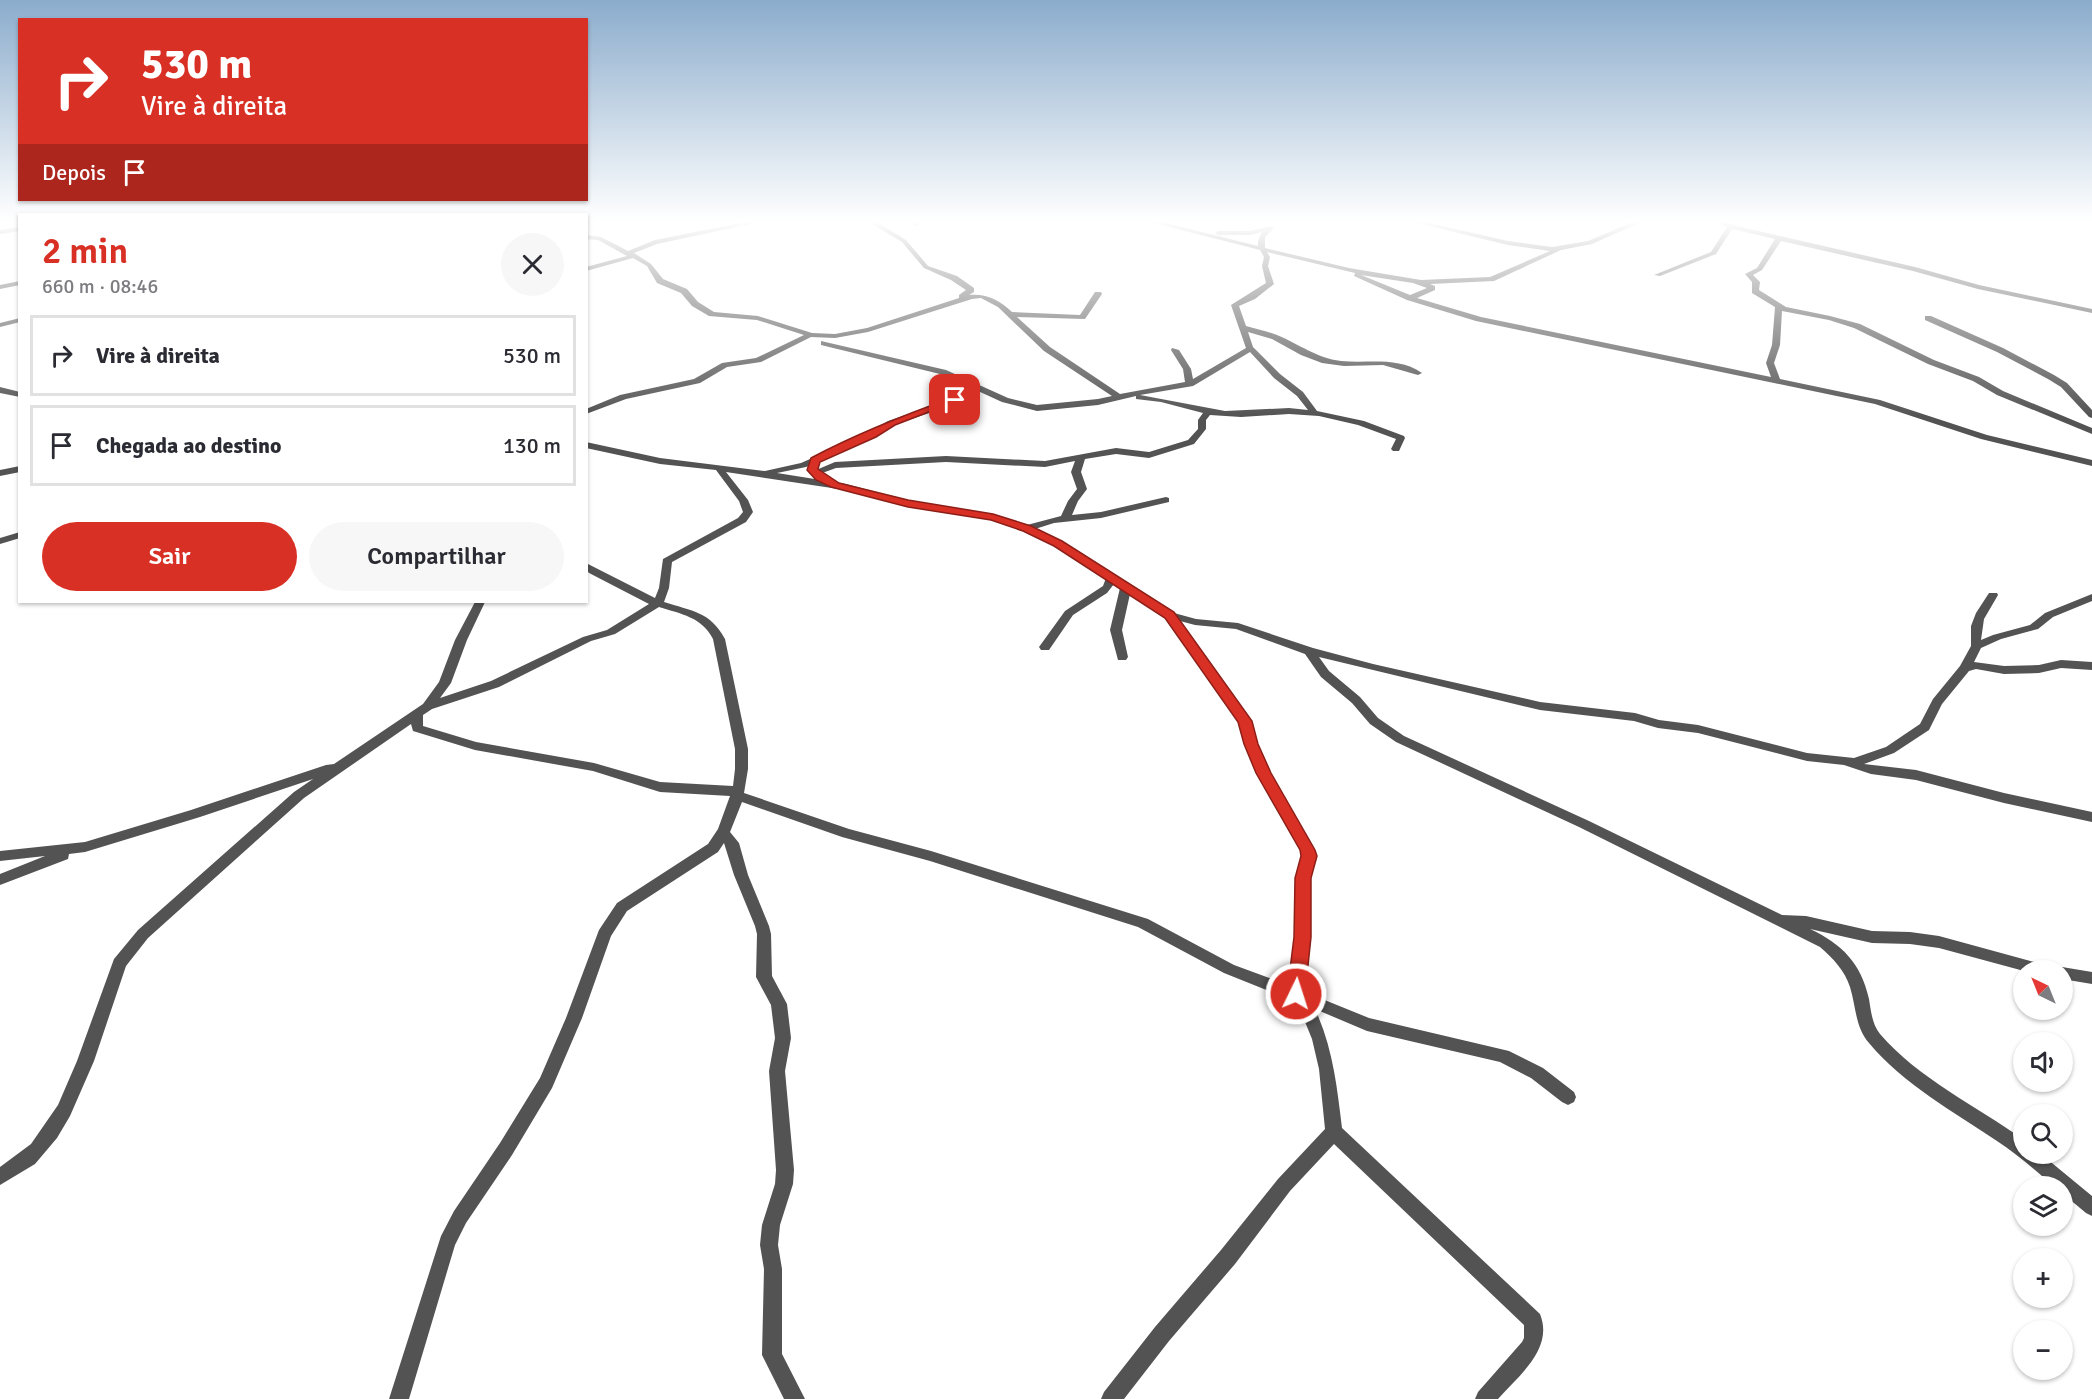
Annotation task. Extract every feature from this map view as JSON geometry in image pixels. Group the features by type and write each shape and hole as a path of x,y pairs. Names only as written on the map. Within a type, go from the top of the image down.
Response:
{"street":[{"path":"673,286 687,292 695,304 712,314 758,318 809,335 835,336 868,330 956,301 982,296 1000,305 1047,349 1123,397 1158,398 1208,412 1246,414 1259,411 1287,411 1343,419 1398,436 1402,439 1396,449"},
{"path":"956,301 971,290 966,286"},
{"path":"1267,286 1235,305 1250,348 1277,376 1300,394 1316,415"},
{"path":"1380,286 1479,319 1877,402 1984,437 2092,463"},
{"path":"1410,298 1436,286"},
{"path":"1756,286 1755,291 1779,307 1854,325 1932,362 1976,379 2000,393 2092,431"},
{"path":"1976,286 2092,311"},
{"path":"1011,314 1082,317 1098,294"},
{"path":"1776,381 1770,363 1776,345 1779,307"},
{"path":"1928,318 2051,377 2064,385 2092,415"},
{"path":"0,325 18,320"},
{"path":"1244,328 1275,337 1324,361 1344,364 1383,363 1418,373"},
{"path":"588,411 623,397 697,381 725,364 758,360 809,335"},
{"path":"824,343 943,372 1005,400 1037,408 1090,404 1190,384 1250,348"},
{"path":"1175,350 1187,369 1190,384"},
{"path":"762,473 798,467 873,434 891,423 932,409 978,388"},
{"path":"0,390 18,395"},
{"path":"0,399 18,396"},
{"path":"814,473 835,465 946,459 1045,464 1116,451 1154,454 1186,446 1200,432 1202,420 1208,412"},
{"path":"588,445 660,461 762,473 835,485 908,504 993,517 1027,528 1058,543 1170,615 1195,622 1238,626 1309,651 1540,706 1627,716 1658,724 1698,729 1781,752 1843,762 1870,770 1916,775 2004,798 2092,817"},
{"path":"588,454 608,450"},
{"path":"1065,519 1068,508 1082,489 1076,472 1081,457"},
{"path":"815,460 812,470 814,473 835,485"},
{"path":"0,1177 36,1152 45,1140 75,1087 119,963 143,934 299,795 422,710 521,673 572,646 611,632 658,603 664,588 667,561 742,520 748,513 745,502 727,483 720,469"},
{"path":"0,474 18,470"},
{"path":"1027,528 1065,519 1108,514 1166,500"},
{"path":"0,541 18,536"},
{"path":"399,1399 447,1242 460,1217 506,1149 546,1083 578,1008 604,934 622,907 708,853 723,834 737,793 742,760 741,746 728,690 723,652 711,626 699,617 658,603 588,567"},
{"path":"1045,647 1069,613 1108,587 1111,578"},
{"path":"1122,657 1116,630 1125,587"},
{"path":"1977,646 1973,634 1992,595"},
{"path":"1843,762 1874,757 1905,742 1925,727 1937,702 1965,668 1977,646 1997,637 2034,627 2049,615 2092,597"},
{"path":"480,603 461,640 445,683 422,710 417,728 475,746 572,762 660,787 737,793 847,833 931,856 1116,914 1172,937 1228,969 1277,986 1367,1024 1503,1056 1537,1072 1568,1097"},
{"path":"1170,615 1245,721 1251,744 1264,773 1309,856 1303,878 1305,906 1296,994 1306,1007 1320,1039 1327,1069 1334,1132 1533,1321 1534,1338 1530,1349 1485,1399"},
{"path":"1309,651 1325,674 1356,700 1374,722 1400,739 1584,824 1721,894 1825,943 1851,972 1860,994 1863,1018 1872,1035 1894,1060 1943,1097 2013,1143"},
{"path":"1965,668 1976,665 2004,670 2038,669 2061,664 2092,666"},
{"path":"0,880 85,847 195,814 346,763"},
{"path":"723,834 732,843 744,884 762,926 764,977 779,1004 783,1038 777,1071 785,1170 784,1184 771,1225 769,1245 772,1269 772,1355 795,1399"},
{"path":"0,856 85,847"},
{"path":"1778,920 1806,922 1872,937 1910,938 1939,942 2013,962"},
{"path":"2073,975 2092,978"},
{"path":"1277,986 1291,983 1298,977"},
{"path":"1111,1399 1168,1326 1235,1249 1284,1185 1334,1132"},
{"path":"2041,1164 2092,1207"}],"route":[{"path":"955,400 891,423 873,434 833,451 815,460 812,470 835,485 878,494 908,504 993,517 1027,528 1058,543 1170,615 1245,721 1251,744 1264,773 1304,842 1309,856 1303,878 1305,906 1296,994"}]}
